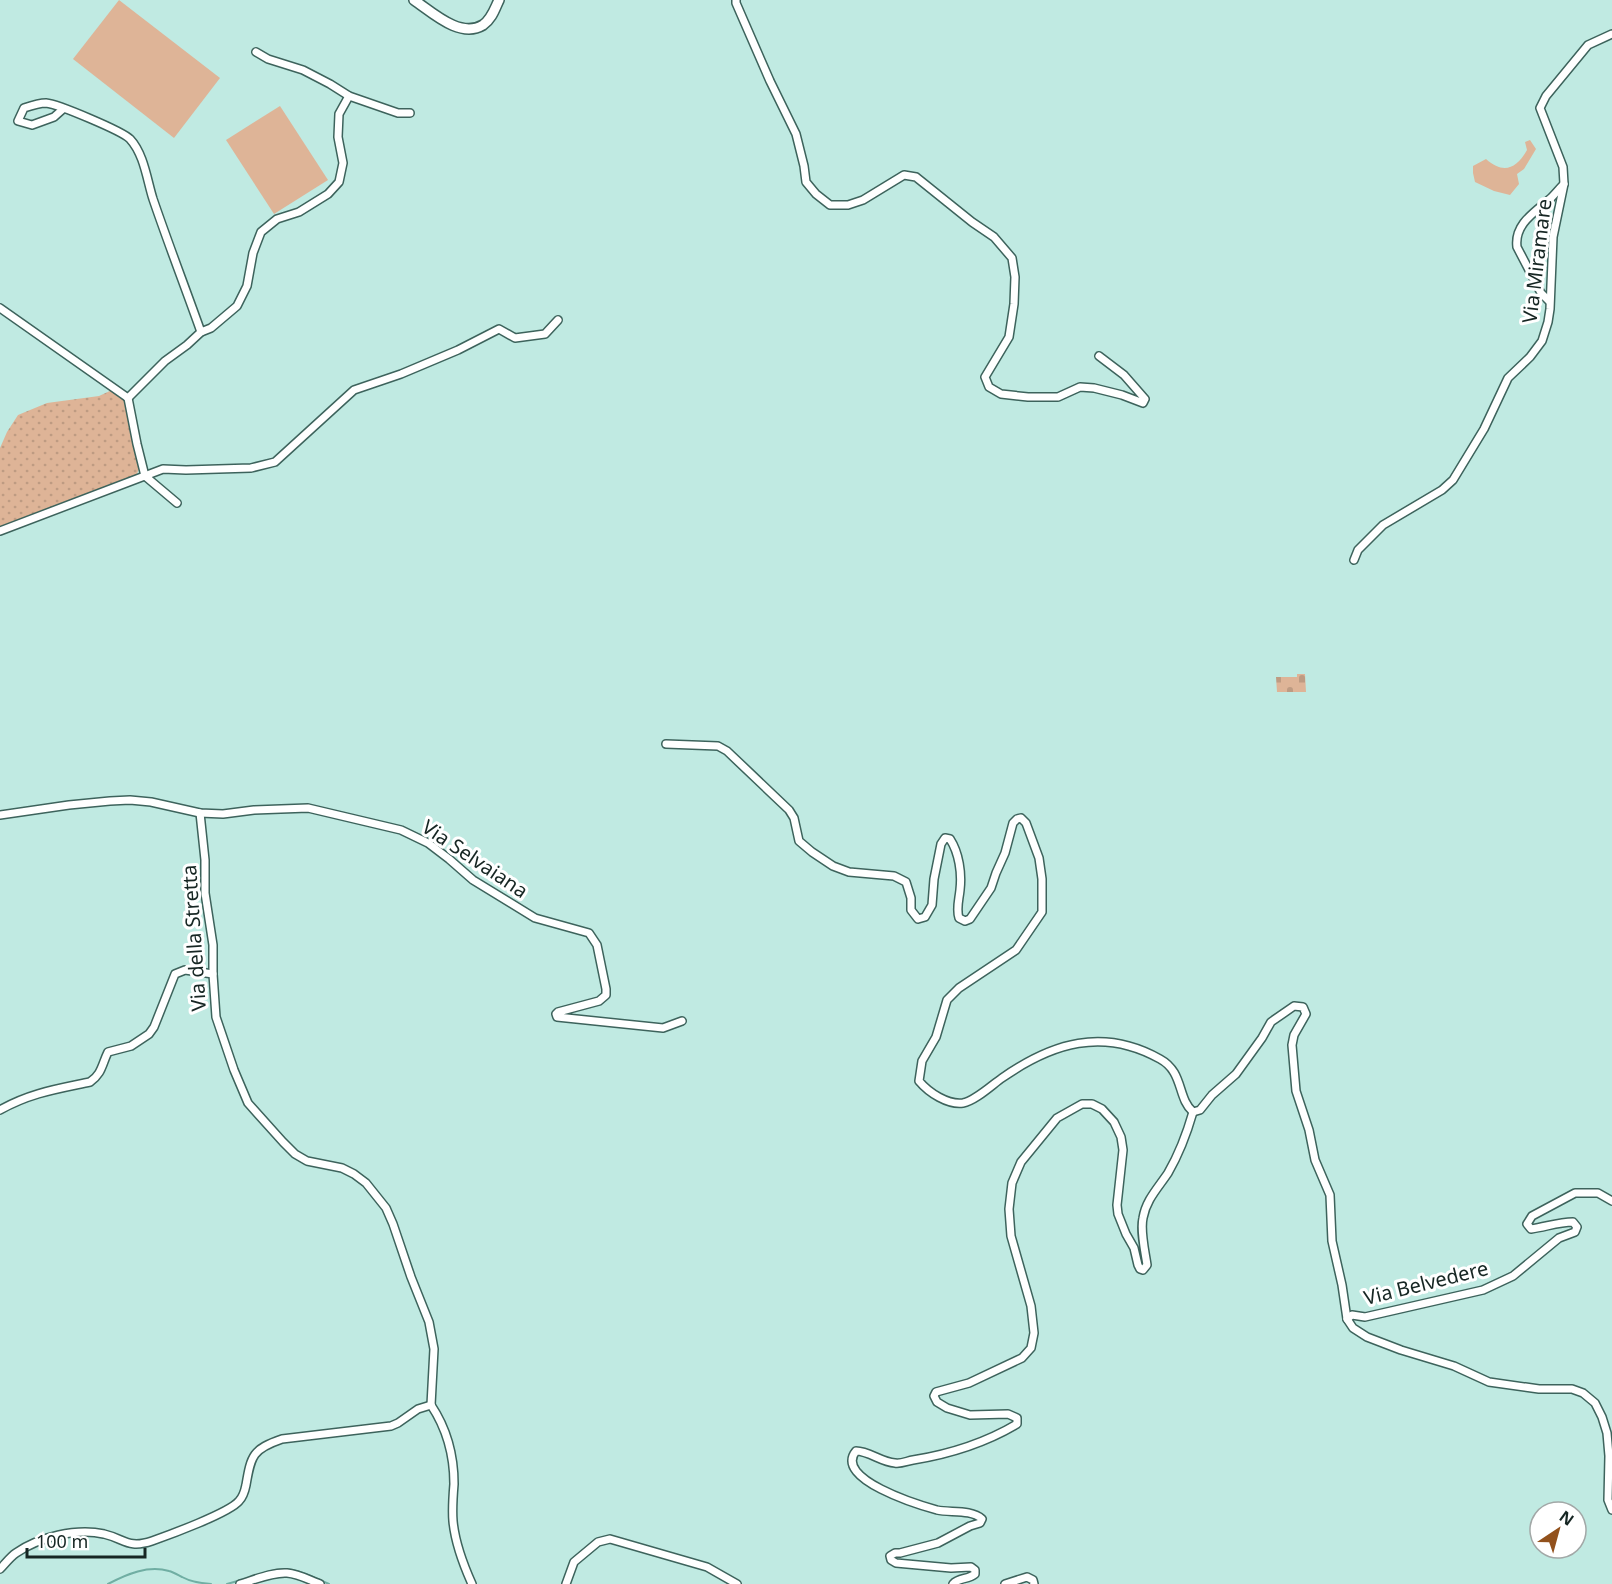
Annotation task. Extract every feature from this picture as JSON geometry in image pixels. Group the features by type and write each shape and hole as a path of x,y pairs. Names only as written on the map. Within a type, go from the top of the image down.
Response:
{"street":[{"path":"414,0 452,26 468,30 483,25 491,16 499,0"},
{"path":"736,0 765,71 796,135 806,182 816,194 830,205 848,205 863,200 904,175 916,177 994,237 1012,258 1015,277 1009,338 985,377 989,387 1001,394 1028,397 1058,397 1080,387 1094,388 1143,403 1145,399 1124,375 1099,356"},
{"name":"Via Miramare","path":"1354,560 1358,550 1383,525 1442,490 1453,480 1484,429 1508,378 1530,357 1542,341 1548,322 1553,237 1564,184 1563,167 1540,108 1546,96 1588,45 1612,34"},
{"path":"256,52 268,59 303,70 349,96 398,113 410,113"},
{"path":"128,398 165,361 237,306 247,286 261,232 277,219 299,212 328,194 339,182 343,163 338,137 339,114 349,96"},
{"path":"63,109 54,117 32,125 18,121 24,108 46,103 63,109 124,135 131,140 137,150 201,332"},
{"path":"1550,301 1541,293 1517,247 1516,240 1528,216 1564,184"},
{"path":"0,309 128,398 136,444 145,476 177,503"},
{"path":"0,531 163,469 251,468 275,462 354,390 401,374 458,350 499,329 515,338 545,334 558,320"},
{"path":"666,744 718,746 727,751 789,810 794,818 799,841 812,852 833,866 849,872 894,876 906,882 911,898 911,910 918,920 925,917 932,905 934,879 941,844 945,838 950,839 954,846 962,876 957,911 959,918 965,921 970,919 991,888 1005,853 1013,823 1021,818 1026,824 1039,858 1042,879 1042,912 1016,950 958,988 947,1000 936,1038 922,1061 919,1081 925,1088 939,1096 964,1103 975,1098 1022,1064 1043,1054 1071,1044 1111,1041 1139,1049 1162,1060 1174,1072 1188,1107 1193,1112"},
{"path":"0,815 69,805 130,800 151,802 200,813"},
{"name":"Via Selvaiana","path":"200,813 223,814 254,810 308,808 401,830 421,839 449,858 473,880 535,918 585,930 593,937 601,961 606,995 599,1001 558,1012 557,1017 663,1028 682,1021"},
{"name":"Via della Stretta","path":"200,813 205,860 205,893 213,945 216,1017 234,1070 248,1103 296,1154 308,1161 342,1168 354,1174 366,1183 386,1208 429,1322 434,1348 431,1405"},
{"path":"0,1110 39,1093 90,1082 102,1070 108,1052 131,1046 149,1034 154,1027 175,974 185,970 213,974"},
{"path":"1193,1112 1200,1110 1212,1095 1236,1074 1271,1022 1294,1006 1303,1007 1306,1014 1294,1035 1292,1045 1296,1091 1309,1130 1315,1160 1330,1195 1332,1241 1347,1319"},
{"path":"953,1584 956,1580 971,1577 975,1574 975,1570 971,1567 951,1568 896,1563 891,1560 890,1556 938,1543 980,1523 982,1519 980,1516 936,1509 884,1491 863,1478 854,1468 852,1455 856,1451 862,1451 880,1460 898,1464 973,1446 1017,1424 1017,1418 1008,1414 970,1415 947,1408 937,1402 934,1396 939,1389 954,1388 969,1383 1022,1358 1031,1348 1034,1333 1031,1306 1011,1236 1009,1209 1012,1184 1021,1162 1058,1118 1082,1104 1092,1104 1102,1109 1114,1122 1121,1137 1123,1150 1117,1193 1118,1214 1134,1248 1138,1265 1143,1270 1146,1265 1142,1222 1145,1208 1168,1173 1188,1131 1193,1112"},
{"name":"Via Belvedere","path":"1612,1201 1598,1193 1575,1193 1532,1216 1527,1224 1531,1229 1543,1228 1560,1222 1573,1222 1577,1227 1575,1232 1559,1238 1513,1276 1483,1290 1365,1317 1352,1315 1347,1319 1353,1328 1367,1337 1454,1366 1489,1382 1539,1389 1565,1388 1583,1393 1595,1403 1607,1433 1608,1500 1612,1510"},
{"path":"0,1569 22,1549 41,1540 73,1532 105,1534 130,1544 139,1545 154,1540 228,1510 240,1501 245,1490 250,1460 267,1444 282,1439 391,1426 418,1409 431,1405 451,1447 454,1482 453,1523 459,1551 472,1584"},
{"path":"566,1584 574,1562 598,1542 610,1539 706,1567 737,1584"},
{"path":"240,1584 285,1573 320,1584"},
{"path":"1005,1584 1027,1577 1033,1580 1034,1584"}],"green space":[{"path":"119,0 220,78 174,138 73,59"},
{"path":"280,106 328,180 274,214 226,140"},
{"path":"1530,140 1536,149 1524,169 1517,174 1519,184 1510,195 1494,191 1475,182 1473,166 1486,159 1499,167 1510,167 1523,156 1527,150 1525,142"},
{"path":"112,390 125,399 139,469 136,476 0,528 0,448 18,415 47,403 99,396"},
{"path":"1297,674 1305,674 1306,692 1277,692 1276,677 1297,677"}],"waterway":[{"path":"108,1584 130,1574 153,1569 169,1571 189,1580 211,1584"},
{"path":"264,1573 282,1569 298,1571 329,1584"},
{"path":"227,1584 241,1580"}]}
